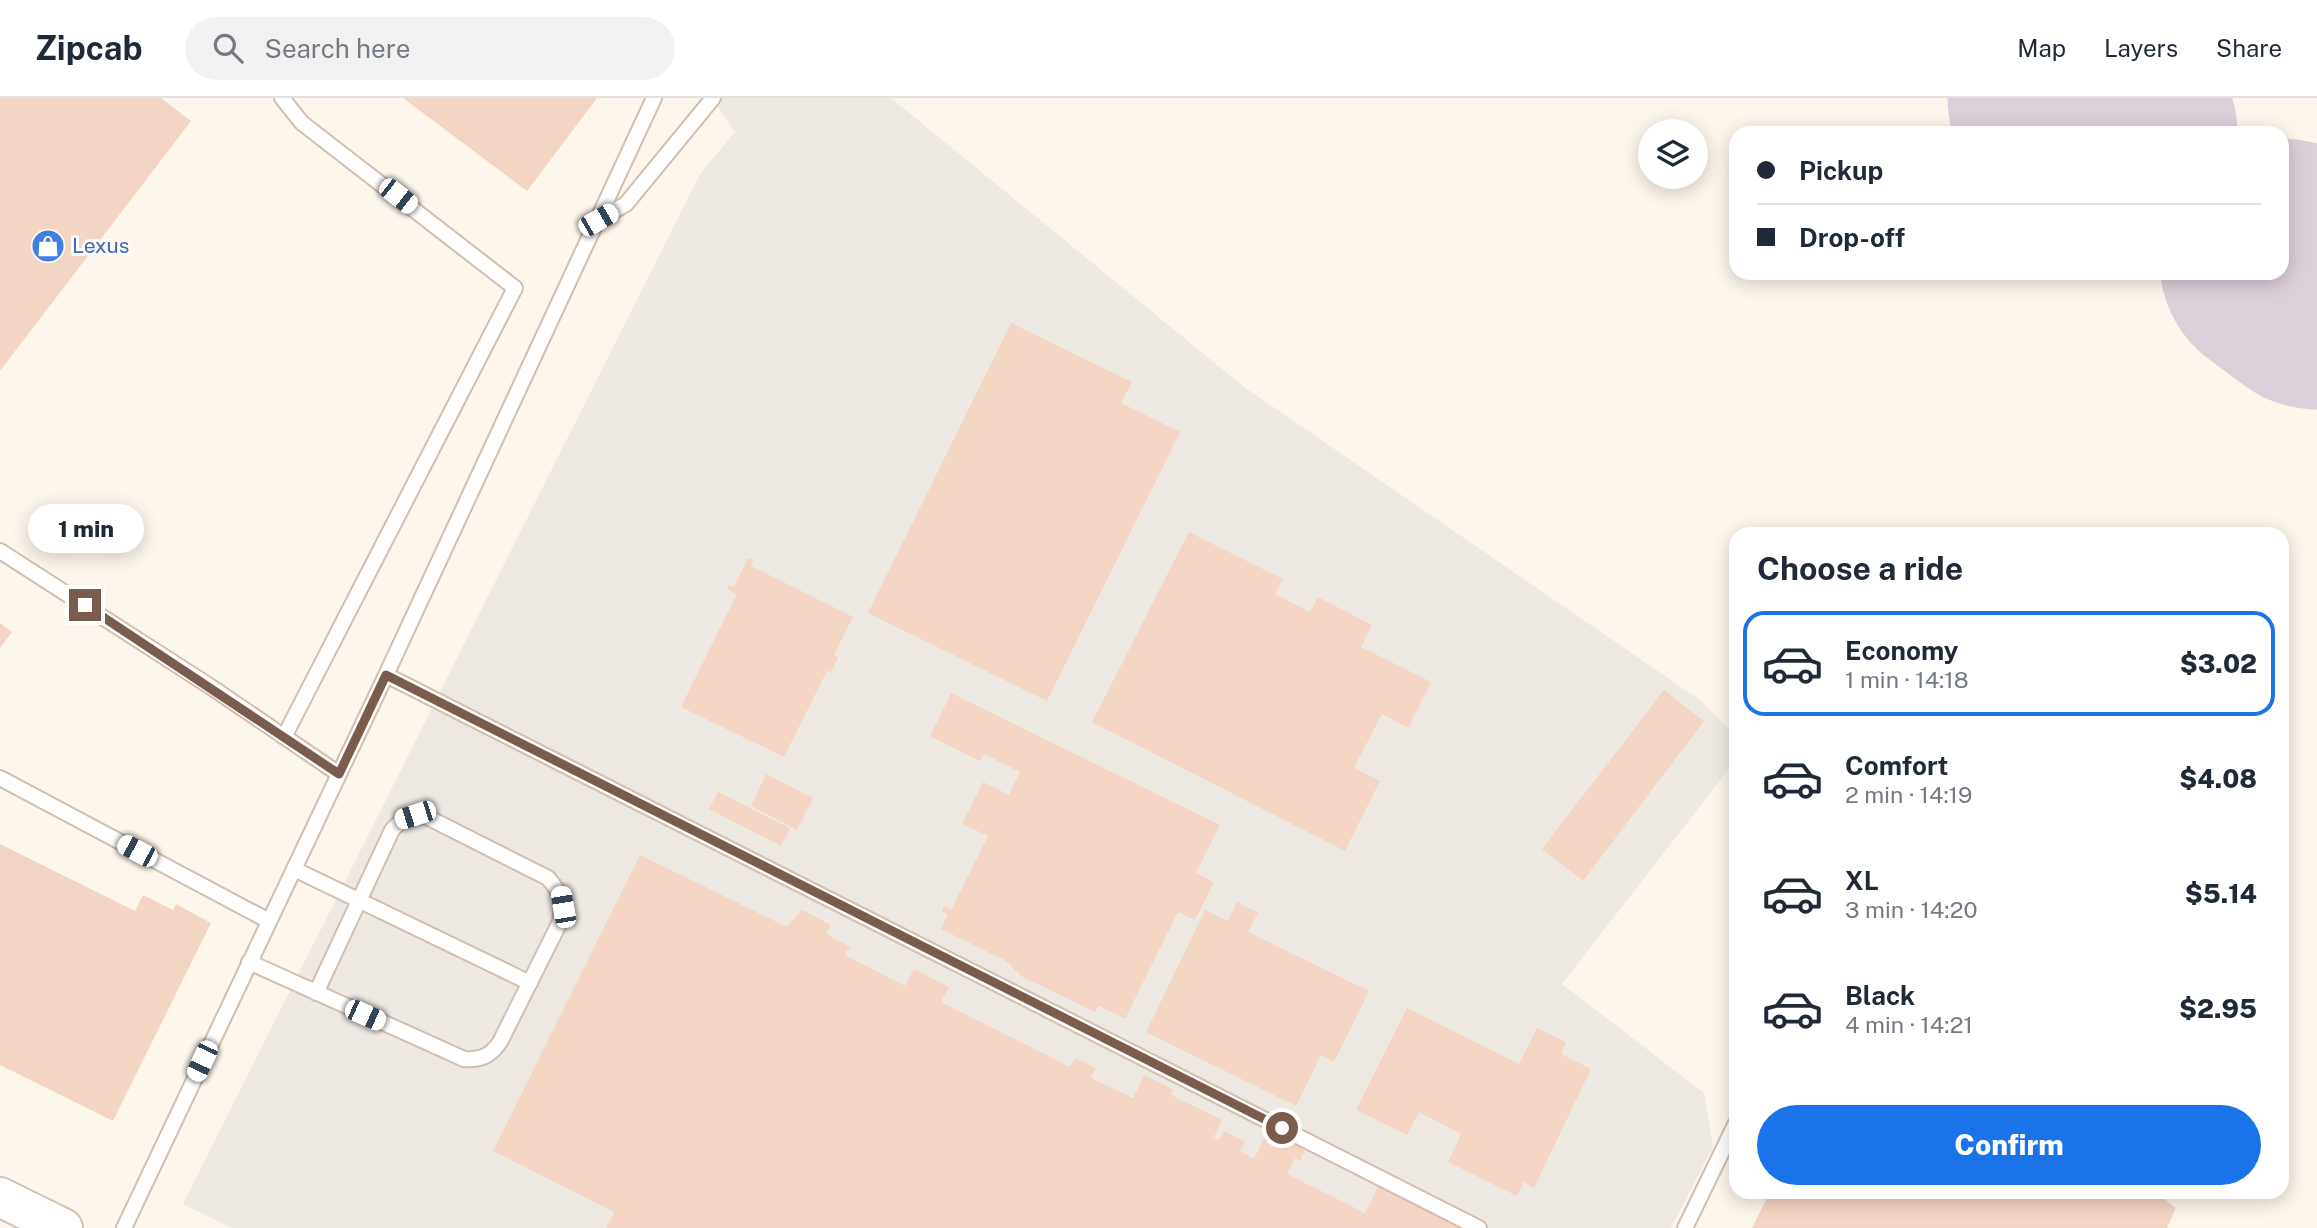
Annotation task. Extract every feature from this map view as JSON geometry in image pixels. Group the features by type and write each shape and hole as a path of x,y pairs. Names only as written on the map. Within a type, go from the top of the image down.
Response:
{"main road":[{"path":"0,1197 63,1228"}],"lane":[{"path":"282,98 302,122 515,288 284,737"},
{"path":"124,1228 386,675 654,98"},
{"path":"598,220 626,204 713,98"},
{"path":"0,551 339,774"},
{"path":"386,675 1479,1228"},
{"path":"0,778 269,921"},
{"path":"249,962 316,993 464,1059 478,1059 492,1054 500,1042 560,922 563,907 560,891 548,878 427,817 415,815 401,820 392,830 316,993"},
{"path":"294,869 530,983"},
{"path":"1685,1228 1729,1137"}],"shaded area":[{"path":"712,98 891,98 1244,387 1700,700 1729,729 1729,769 1562,984 1704,1093 1713,1147 1671,1228 232,1228 183,1204 700,174 735,132"}],"building":[{"name":"Lexus","path":"0,98 161,98 191,121 0,371"},
{"path":"403,98 597,98 527,191"},
{"path":"1011,323 1132,382 1121,403 1180,432 1047,701 868,613"},
{"path":"1189,532 1283,579 1275,594 1310,612 1318,597 1372,625 1361,647 1431,682 1408,728 1382,714 1354,768 1380,781 1345,851 1092,722"},
{"path":"748,558 753,560 751,566 853,617 834,655 838,658 831,672 827,671 784,757 681,707 737,594 727,589 729,585 734,587"},
{"path":"0,623 12,632 0,648"},
{"path":"1664,690 1704,721 1583,881 1542,849"},
{"path":"951,693 1220,825 1196,873 1214,882 1195,920 1178,912 1125,1019 1099,1006 1095,1012 1021,976 1006,961 941,929 948,914 942,911 944,906 951,910 988,836 962,824 983,782 1009,795 1020,772 984,754 980,761 930,736"},
{"path":"766,774 813,798 797,830 751,806"},
{"path":"718,792 790,828 781,846 709,809"},
{"path":"0,844 135,911 143,895 173,910 176,904 211,923 113,1121 0,1065"},
{"path":"640,855 787,927 802,910 831,925 826,934 850,947 845,955 905,986 914,969 949,987 941,1002 1070,1067 1075,1058 1096,1068 1091,1078 1133,1098 1144,1075 1174,1090 1171,1095 1222,1120 1214,1137 1219,1140 1224,1131 1245,1142 1240,1151 1254,1159 1264,1138 1281,1146 1285,1137 1305,1150 1300,1161 1295,1158 1287,1174 1365,1213 1381,1181 1466,1228 606,1228 614,1212 493,1151"},
{"path":"1237,902 1258,913 1248,932 1369,991 1334,1062 1321,1055 1296,1106 1146,1032 1205,910 1228,921"},
{"path":"1407,1008 1519,1064 1537,1028 1566,1042 1561,1054 1591,1069 1534,1188 1524,1182 1517,1196 1448,1162 1461,1134 1419,1112 1407,1135 1356,1110"},
{"path":"1766,1199 2164,1199 2176,1208 2167,1228 1752,1228"}],"runway":[{"path":"2070,98 2106,126"},
{"path":"2289,266 2317,287"}],"place":[{"name":"Lexus","path":"48,246"}],"route":[{"path":"85,605 339,774 386,675 1282,1128"}]}
